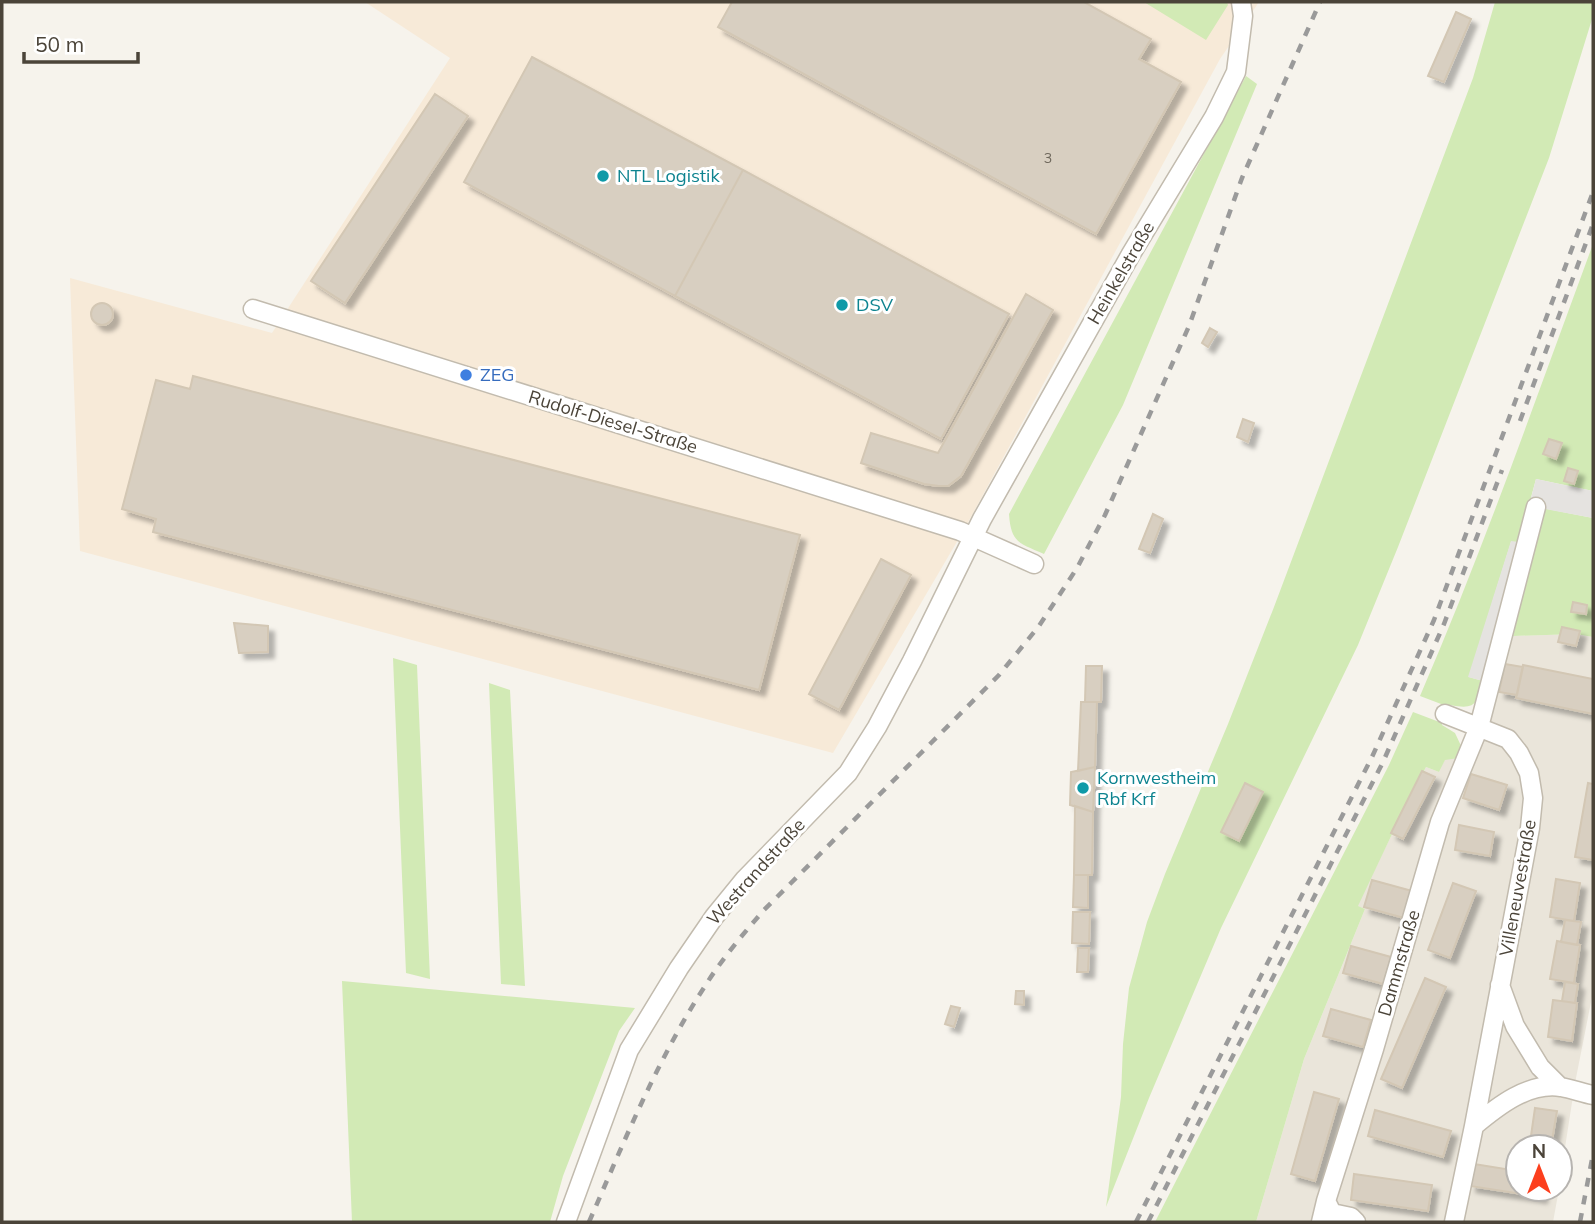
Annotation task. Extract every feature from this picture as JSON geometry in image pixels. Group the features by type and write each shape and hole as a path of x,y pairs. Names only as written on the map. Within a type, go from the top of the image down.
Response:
{"street":[{"name":"Heinkelstraße","path":"972,536 1131,254 1214,117 1236,72 1243,16 1241,2"},
{"name":"Rudolf-Diesel-Straße","path":"253,309 972,536"},
{"name":"Dammstraße","path":"1321,1222 1440,822 1479,727 1536,507"},
{"path":"972,536 1034,564"},
{"name":"Westrandstraße","path":"566,1222 629,1050 650,1014 714,917 745,879 848,773 877,727 972,536"},
{"name":"Villeneuvestraße","path":"1446,714 1508,739 1519,753 1529,774 1533,798 1530,828 1454,1222"},
{"path":"1500,985 1516,1026 1540,1067 1577,1091"},
{"path":"1474,1126 1496,1108 1518,1095 1538,1088 1577,1091"},
{"path":"1326,1201 1332,1213 1351,1217 1356,1222"}],"shaded area":[{"path":"365,2 1259,2 1220,59 965,528 833,753 80,551 70,278 272,333 450,58"},
{"path":"1536,479 1593,491 1593,518 1529,506"},
{"path":"1511,541 1519,542 1483,681 1468,677"},
{"path":"1576,634 1593,637 1593,992 1567,1133 1504,1133 1504,1203 1556,1203 1553,1222 1256,1222 1304,1059 1365,909 1357,906 1426,767 1439,772 1445,759 1459,758 1481,696 1513,636"}],"green space":[{"path":"1144,2 1227,2 1228,5 1206,40"},
{"path":"1495,2 1593,2 1593,16 1549,158 1358,645 1221,928 1106,1207 1121,1097 1129,988 1147,922 1274,607 1473,78"},
{"path":"1246,76 1257,84 1123,405 1044,554 1028,547 1014,536 1009,514"},
{"path":"1593,244 1593,491 1536,479 1519,542 1511,542 1469,677 1483,681 1479,695 1470,706 1449,707 1420,696 1488,528"},
{"path":"1542,508 1593,518 1593,637 1576,634 1513,636"},
{"path":"393,658 417,665 430,979 406,973"},
{"path":"489,683 510,690 525,986 501,984"},
{"path":"1413,712 1442,723 1455,733 1463,750 1459,758 1445,760 1439,772 1426,767 1358,906 1365,909 1304,1059 1256,1222 1155,1222 1389,765"},
{"path":"342,981 635,1008 619,1031 563,1176 550,1222 352,1222"}],"building":[{"path":"732,2 1084,2 1151,39 1139,59 1181,82 1096,234 718,27"},
{"path":"1456,12 1471,19 1444,82 1428,76"},
{"name":"NTL Logistik","path":"532,57 743,170 675,296 464,182"},
{"path":"435,94 468,116 345,303 311,281"},
{"name":"DSV","path":"743,170 1009,314 941,439 675,296"},
{"path":"1026,294 1053,310 961,476 948,486 939,486 924,484 861,463 871,433 938,453"},
{"path":"102,303 110,306 113,314 110,322 102,325 94,322 91,314 94,306"},
{"path":"1210,328 1217,332 1208,347 1202,343"},
{"path":"193,376 800,535 759,690 153,532 156,519 122,509 156,380 190,389"},
{"path":"1243,419 1254,423 1248,442 1237,437"},
{"path":"1549,439 1562,443 1556,459 1543,454"},
{"path":"1568,468 1578,471 1574,484 1564,481"},
{"path":"1153,514 1163,519 1150,553 1139,549"},
{"path":"881,559 911,575 839,710 809,694"},
{"path":"1573,602 1587,605 1586,614 1571,612"},
{"path":"234,623 268,626 268,652 239,653"},
{"path":"1562,627 1580,631 1576,646 1558,642"},
{"path":"1505,664 1523,667 1517,695 1499,692"},
{"path":"1523,665 1593,679 1593,714 1516,698"},
{"path":"1086,666 1102,666 1101,702 1085,702"},
{"path":"1081,702 1097,702 1095,767 1078,771"},
{"name":"Kornwestheim Rbf Krf","path":"1095,767 1093,812 1070,805 1071,772"},
{"path":"1422,771 1435,777 1403,839 1391,833"},
{"path":"1471,774 1507,785 1499,810 1463,798"},
{"path":"1245,783 1263,792 1239,841 1221,832"},
{"path":"1588,783 1593,784 1593,860 1575,857"},
{"path":"1075,806 1093,812 1092,875 1074,875"},
{"path":"1459,825 1494,832 1490,856 1455,850"},
{"path":"1074,875 1088,875 1088,908 1073,907"},
{"path":"1556,879 1580,883 1574,921 1550,917"},
{"path":"1372,880 1412,891 1404,918 1364,907"},
{"path":"1453,883 1476,891 1450,958 1428,950"},
{"path":"1073,912 1090,912 1089,944 1072,943"},
{"path":"1565,920 1581,922 1577,945 1561,942"},
{"path":"1557,941 1580,945 1574,983 1550,979"},
{"path":"1351,946 1391,957 1383,984 1343,973"},
{"path":"1078,948 1089,948 1088,972 1077,972"},
{"path":"1425,978 1446,987 1402,1088 1381,1079"},
{"path":"1565,982 1578,984 1575,1003 1562,1001"},
{"path":"1016,991 1024,991 1024,1005 1015,1004"},
{"path":"1553,1000 1577,1003 1572,1041 1548,1037"},
{"path":"951,1006 960,1008 954,1027 945,1024"},
{"path":"1331,1009 1371,1020 1363,1047 1323,1036"},
{"path":"1314,1092 1339,1099 1315,1181 1291,1174"},
{"path":"1535,1108 1557,1111 1553,1133 1531,1133"},
{"path":"1375,1110 1451,1131 1443,1157 1368,1136"},
{"path":"1474,1164 1504,1169 1504,1191 1470,1186"},
{"path":"1354,1174 1432,1185 1428,1211 1351,1200"}],"railway":[{"path":"589,1222 656,1072 688,1014 726,956 764,910 999,675 1039,626 1077,568 1105,515 1189,326 1242,178 1320,2"},
{"path":"1136,1222 1372,757 1434,620 1593,192"},
{"path":"1520,421 1593,224"},
{"path":"1148,1222 1383,762 1444,624 1502,470"},
{"path":"1580,1222 1593,1154"}],"place":[{"name":"NTL Logistik","path":"603,176"},
{"name":"DSV","path":"842,305"},
{"name":"ZEG","path":"466,375"},
{"name":"Kornwestheim Rbf Krf","path":"1083,788"}]}
